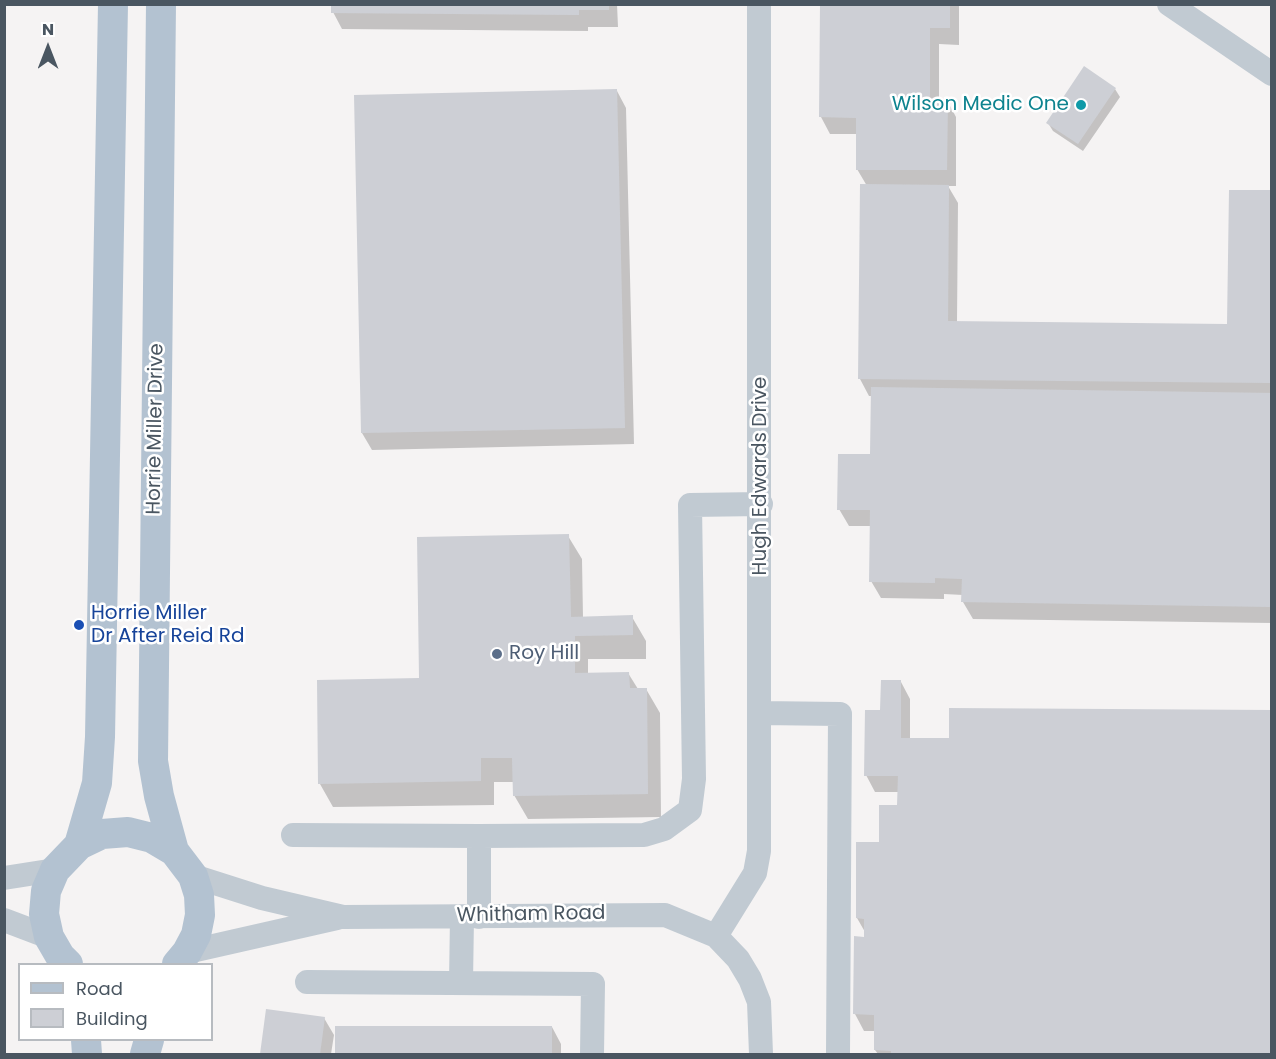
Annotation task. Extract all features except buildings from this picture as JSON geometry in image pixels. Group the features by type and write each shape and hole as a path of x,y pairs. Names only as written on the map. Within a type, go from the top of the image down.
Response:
{"main road":[{"name":"Horrie Miller Drive","path":"79,844 96,783 100,737 113,4"},
{"name":"Horrie Miller Drive","path":"161,4 153,761 159,796 174,851 193,876 199,895 200,915 196,935 182,958"},
{"name":"Horrie Miller Drive","path":"67,963 49,937 44,914 46,891 55,870 79,844 102,834 128,832 152,838 174,851"}],"street":[{"name":"Hugh Edwards Drive","path":"716,936 755,873 758,862 761,713 759,4"},
{"path":"1169,4 1272,74"},
{"path":"293,835 644,835 664,829 690,810 694,779 690,505 761,504"},
{"path":"761,713 840,714 838,1054"},
{"path":"461,983 479,836"},
{"path":"4,878 55,870"},
{"name":"Whitham Road","path":"193,876 262,898 343,917 665,915 716,936"},
{"name":"Whitham Road","path":"182,958 343,917"},
{"path":"4,920 49,937"},
{"path":"716,936 738,958 759,1002 761,1054"},
{"path":"307,982 593,984 592,1054"}],"place":[{"name":"Wilson Medic One","path":"1081,105"},
{"name":"Horrie Miller Dr After Reid Rd","path":"79,625"},
{"name":"Roy Hill","path":"497,654"}]}
